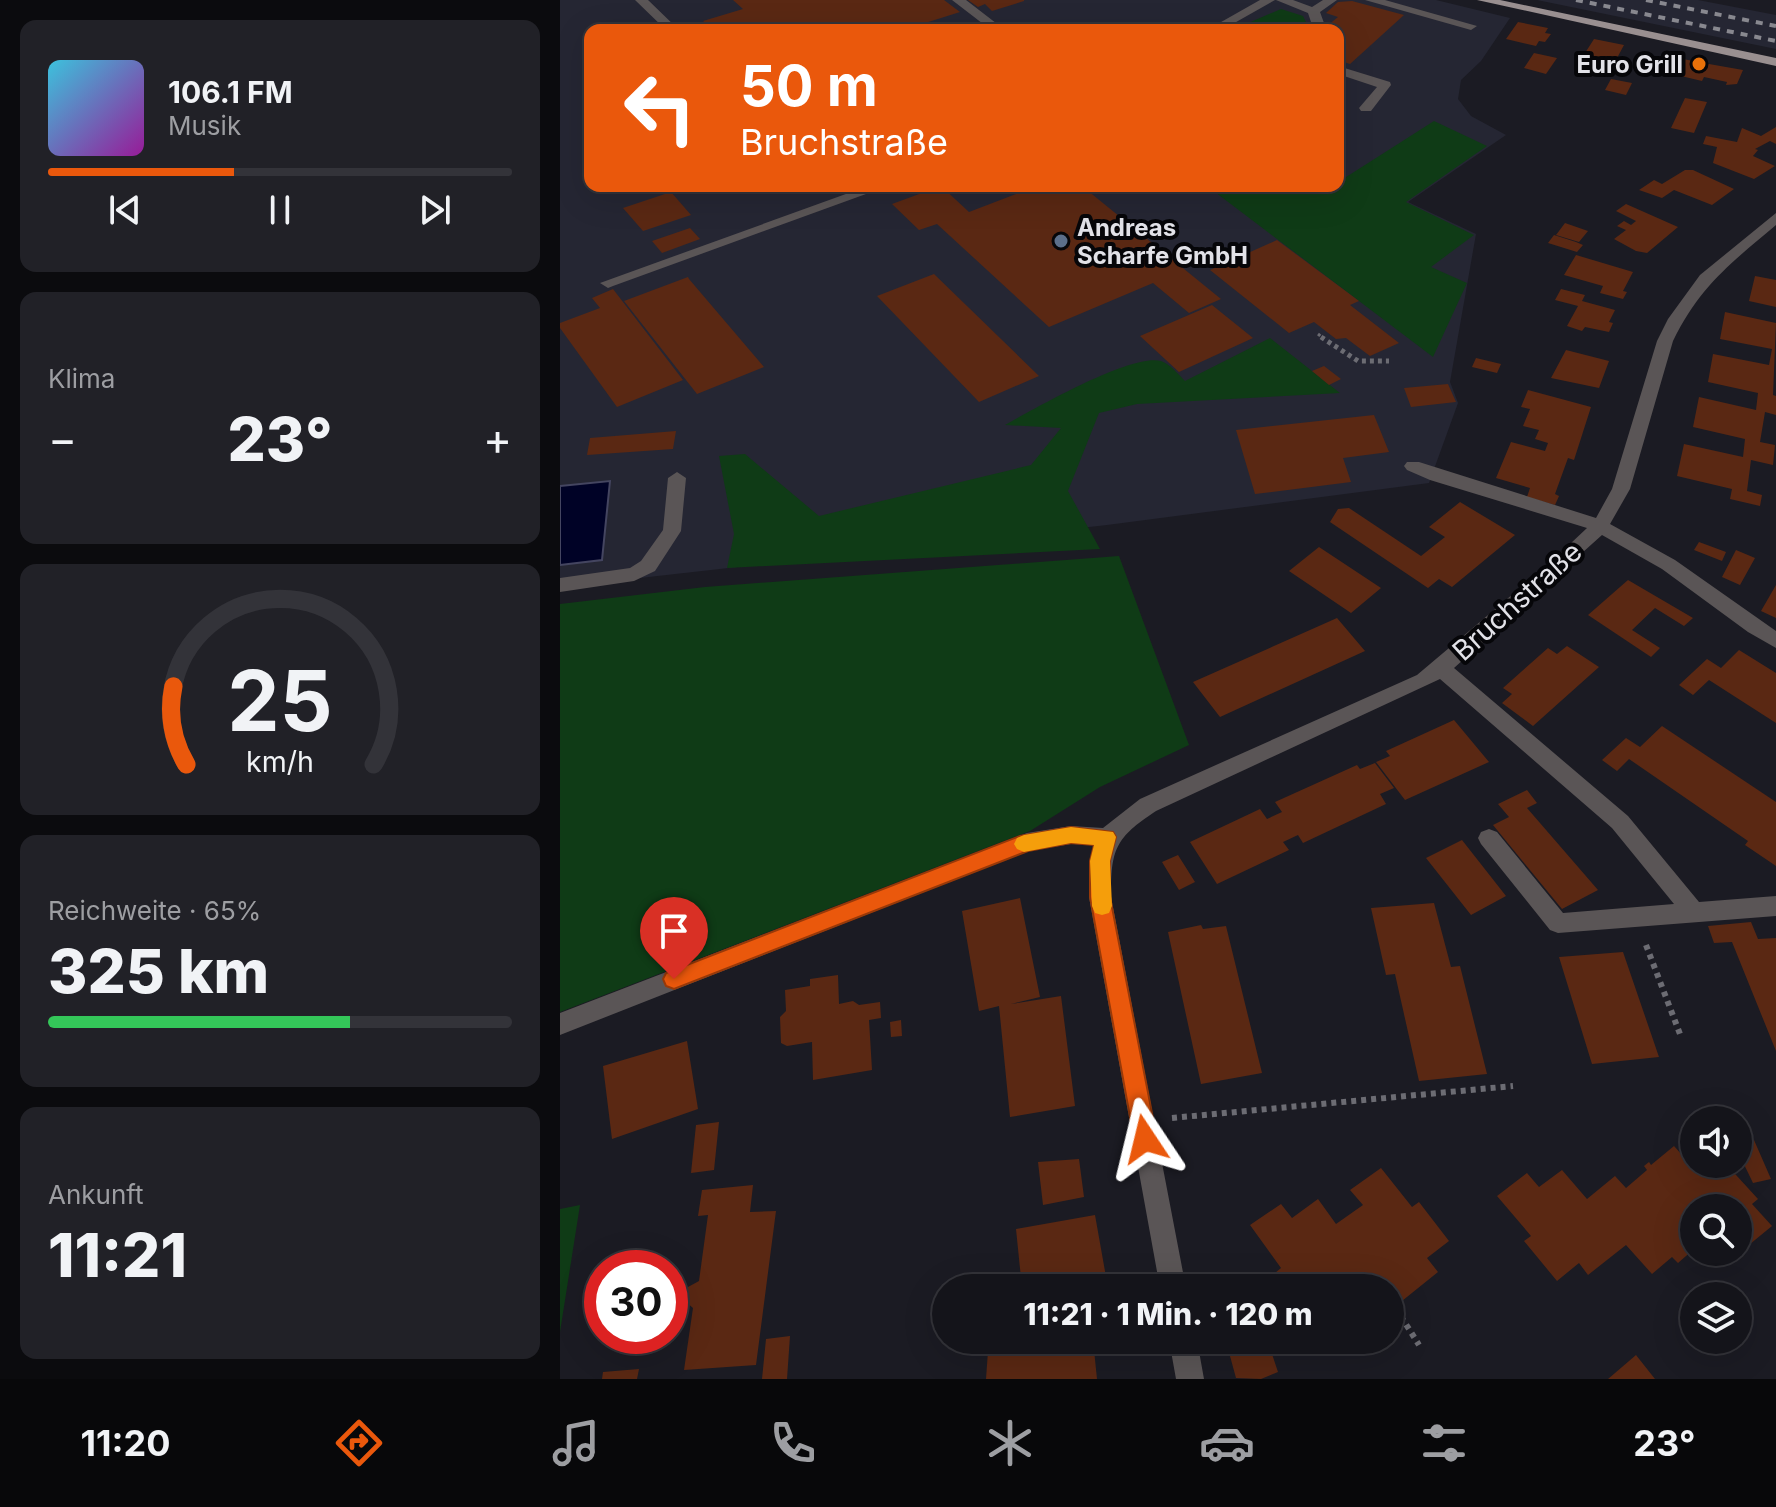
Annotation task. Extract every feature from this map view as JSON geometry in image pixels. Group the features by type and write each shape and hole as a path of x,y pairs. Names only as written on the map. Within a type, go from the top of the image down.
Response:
{"main road":[{"path":"1483,0 1776,62"}],"street":[{"path":"641,0 667,24"},
{"path":"958,0 991,24"},
{"path":"1224,24 1269,0"},
{"path":"1282,0 1313,11 1317,24"},
{"path":"1313,11 1331,0"},
{"path":"1371,0 1471,26"},
{"path":"1344,72 1385,85 1366,108"},
{"path":"608,283 846,192"},
{"name":"Bruchstraße","path":"1106,837 1125,819 1148,805 1360,712 1441,668 1559,566 1600,526 1621,489 1665,341 1676,319 1705,278 1776,217"},
{"path":"1413,466 1441,479 1600,526 1630,541 1776,641"},
{"path":"560,585 634,574 648,566 672,531 677,478"},
{"path":"1441,668 1620,822 1694,912"},
{"path":"560,1024 1027,842 1071,835 1106,837 1100,861 1100,897 1170,1274"},
{"path":"1489,838 1558,923 1776,906"},
{"path":"1186,1354 1190,1379"}],"path":[{"path":"1318,334 1350,360 1370,364 1389,361"},
{"path":"1635,916 1680,1034"},
{"path":"1142,1121 1513,1086"},
{"path":"1404,1321 1419,1345"}],"shaded area":[{"path":"560,0 1436,0 1510,18 1481,61 1461,80 1458,99 1471,116 1506,135 1408,202 1476,234 1450,382 1458,403 1429,483 1107,525 560,587"},
{"path":"1537,0 1698,0 1776,15 1776,49"}],"green space":[{"path":"1281,9 1303,16 1306,22 1304,24 1246,24"},
{"path":"1434,121 1487,146 1406,202 1474,235 1431,267 1467,283 1433,357 1215,192 1344,192 1344,178"},
{"path":"1270,338 1340,393 1137,404 1099,413 1068,491 1100,549 727,568 734,534 719,456 745,454 819,516 1031,465 1061,428 1005,425 1037,407 1106,374 1147,361 1164,362 1185,381"},
{"path":"1119,556 1189,745 1100,787 1030,831 560,1012 560,604 705,587"},
{"path":"580,1205 560,1332 560,1209"}],"water":[{"path":"610,481 602,560 560,565 560,486"}],"building":[{"path":"733,0 944,0 960,12 922,24 706,24 703,21 743,9"},
{"path":"968,0 1024,1 992,11 985,4 978,7"},
{"path":"1352,1 1404,15 1350,64 1344,62 1344,24 1329,24 1338,17 1326,13 1338,2"},
{"path":"1518,22 1548,28 1545,33 1551,34 1545,42 1539,41 1536,46 1506,39"},
{"path":"1594,39 1624,45 1616,60 1623,62 1617,71 1605,72 1578,64"},
{"path":"1534,53 1557,58 1546,74 1524,68"},
{"path":"1662,55 1743,70 1737,84 1726,85 1727,82 1704,77 1702,81 1681,76 1685,70 1658,64"},
{"path":"1611,79 1632,83 1626,95 1605,90"},
{"path":"1685,98 1707,102 1694,133 1671,128"},
{"path":"1776,127 1776,144 1770,141 1755,149 1758,150 1753,156 1775,166 1754,179 1713,163 1717,147 1703,144 1706,136 1737,142 1742,128 1761,136"},
{"path":"1685,170 1693,170 1734,189 1712,205 1674,190 1662,198 1639,190 1654,180 1662,184"},
{"path":"671,192 691,215 643,231 623,208"},
{"path":"925,192 947,192 969,212 1021,192 1089,192 1221,299 1189,313 1153,283 1049,327 937,224 919,230 892,204"},
{"path":"1626,204 1678,227 1647,253 1636,251 1614,239 1626,230 1617,226 1624,221 1631,225 1636,221 1616,211"},
{"path":"1565,223 1588,231 1579,242 1556,235"},
{"path":"690,228 700,239 662,253 652,241"},
{"path":"1554,235 1583,245 1577,252 1548,243"},
{"path":"1277,240 1359,301 1350,305 1399,343 1370,356 1346,338 1336,339 1314,322 1289,333 1210,270"},
{"path":"1576,255 1633,272 1623,291 1627,292 1623,299 1600,293 1603,286 1564,275"},
{"path":"934,274 1039,376 979,402 877,296"},
{"path":"1755,276 1776,280 1776,307 1749,301"},
{"path":"688,277 764,367 697,394 624,301"},
{"path":"613,289 683,380 617,407 560,328 560,323 600,308 592,298"},
{"path":"1561,289 1585,295 1582,301 1615,310 1609,322 1613,323 1609,332 1585,327 1582,331 1567,326 1578,306 1555,300"},
{"path":"1212,305 1253,338 1179,372 1140,336"},
{"path":"1725,312 1776,323 1773,395 1776,396 1776,415 1765,412 1760,442 1775,445 1773,465 1751,460 1747,491 1762,495 1760,506 1730,499 1732,489 1677,476 1684,444 1743,457 1745,439 1693,427 1699,397 1756,410 1758,393 1708,382 1713,354 1769,365 1772,349 1720,339"},
{"path":"1566,350 1609,361 1599,388 1551,378"},
{"path":"1476,358 1501,364 1497,373 1472,367"},
{"path":"1324,366 1341,379 1329,385 1312,371"},
{"path":"1448,384 1456,402 1411,407 1404,388"},
{"path":"1528,390 1591,407 1574,460 1568,458 1555,494 1559,496 1555,505 1527,497 1530,488 1496,478 1511,442 1545,451 1548,443 1535,439 1539,430 1523,426 1530,409 1521,407"},
{"path":"1374,415 1389,452 1343,458 1351,482 1255,494 1236,430"},
{"path":"676,431 673,449 587,455 590,438"},
{"path":"1460,502 1515,535 1452,587 1439,579 1428,588 1330,522 1338,509 1349,508 1421,556 1445,537 1429,527"},
{"path":"1699,542 1726,552 1722,561 1694,550"},
{"path":"1319,547 1381,588 1351,613 1289,571"},
{"path":"1736,550 1755,558 1740,585 1722,577"},
{"path":"1628,580 1693,618 1684,626 1655,608 1632,630 1660,648 1651,657 1588,615"},
{"path":"1776,585 1776,618 1761,611"},
{"path":"1337,618 1365,651 1220,717 1193,682"},
{"path":"1567,646 1599,667 1533,726 1502,703 1512,694 1503,688 1548,648 1557,654"},
{"path":"1739,650 1776,673 1776,723 1709,680 1693,695 1679,685 1707,659 1721,668"},
{"path":"1454,720 1489,762 1405,800 1376,762 1390,756 1386,751"},
{"path":"1662,726 1776,802 1776,866 1745,845 1748,841 1629,759 1617,771 1602,760 1626,738 1640,747"},
{"path":"1375,763 1394,788 1380,794 1386,804 1303,843 1298,835 1283,842 1289,850 1217,884 1190,842 1260,809 1267,819 1282,812 1275,802 1357,765 1360,769"},
{"path":"1527,790 1537,803 1527,808 1598,890 1562,909 1493,825 1509,817 1498,804"},
{"path":"1462,840 1506,896 1471,915 1426,858"},
{"path":"1178,855 1195,882 1179,890 1162,862"},
{"path":"1020,898 1040,997 1011,1004 1061,996 1075,1106 1010,1117 999,1006 979,1011 962,911"},
{"path":"1434,903 1451,967 1460,966 1487,1074 1419,1081 1395,974 1386,975 1371,908"},
{"path":"1751,922 1758,939 1776,938 1776,1051 1732,942 1714,943 1708,926"},
{"path":"1201,925 1203,929 1226,926 1262,1073 1201,1084 1168,932"},
{"path":"1623,952 1659,1057 1592,1064 1559,957"},
{"path":"838,975 839,1004 880,1002 881,1018 869,1020 872,1070 813,1080 812,1042 787,1046 781,1043 780,1017 786,1011 785,990 810,986 810,979"},
{"path":"901,1020 902,1036 891,1037 890,1022"},
{"path":"687,1041 698,1109 612,1139 603,1066"},
{"path":"719,1122 714,1170 691,1173 696,1125"},
{"path":"1754,1140 1771,1179 1753,1183"},
{"path":"1674,1146 1680,1153 1680,1178 1739,1178 1758,1199 1752,1204 1752,1194 1680,1194 1678,1263 1672,1257 1652,1274 1626,1245 1588,1275 1579,1263 1557,1281 1524,1241 1531,1236 1497,1196 1527,1173 1539,1187 1562,1170 1587,1199 1615,1176 1626,1188 1647,1170 1644,1166 1649,1162 1651,1165"},
{"path":"1079,1159 1084,1197 1043,1205 1038,1162"},
{"path":"1381,1168 1412,1207 1419,1202 1449,1241 1427,1258 1438,1272 1404,1299 1404,1274 1276,1274 1281,1268 1250,1225 1281,1204 1292,1218 1318,1199 1336,1224 1363,1205 1350,1190"},
{"path":"753,1185 750,1212 776,1211 756,1365 684,1370 693,1308 688,1304 688,1287 699,1281 708,1215 698,1216 702,1190"},
{"path":"1752,1204 1772,1226 1752,1242"},
{"path":"1095,1215 1106,1274 1021,1274 1016,1229"},
{"path":"790,1336 787,1379 762,1379 766,1339"},
{"path":"988,1354 1094,1354 1097,1379 986,1379"},
{"path":"1229,1354 1272,1354 1278,1372 1261,1379 1236,1378"},
{"path":"1636,1355 1655,1379 1608,1379"},
{"path":"639,1369 637,1379 602,1379 603,1372"}],"railway":[{"path":"1576,0 1776,41"},
{"path":"1646,0 1776,26"}],"slow traffic":[{"path":"1024,844 1071,835 1106,837 1100,861 1102,906"}],"place":[{"name":"Euro Grill","path":"1699,64"},
{"name":"Andreas Scharfe GmbH","path":"1061,241"}],"route":[{"path":"674,979 1027,842 1071,835 1106,837 1100,861 1100,897 1145,1139"}]}
